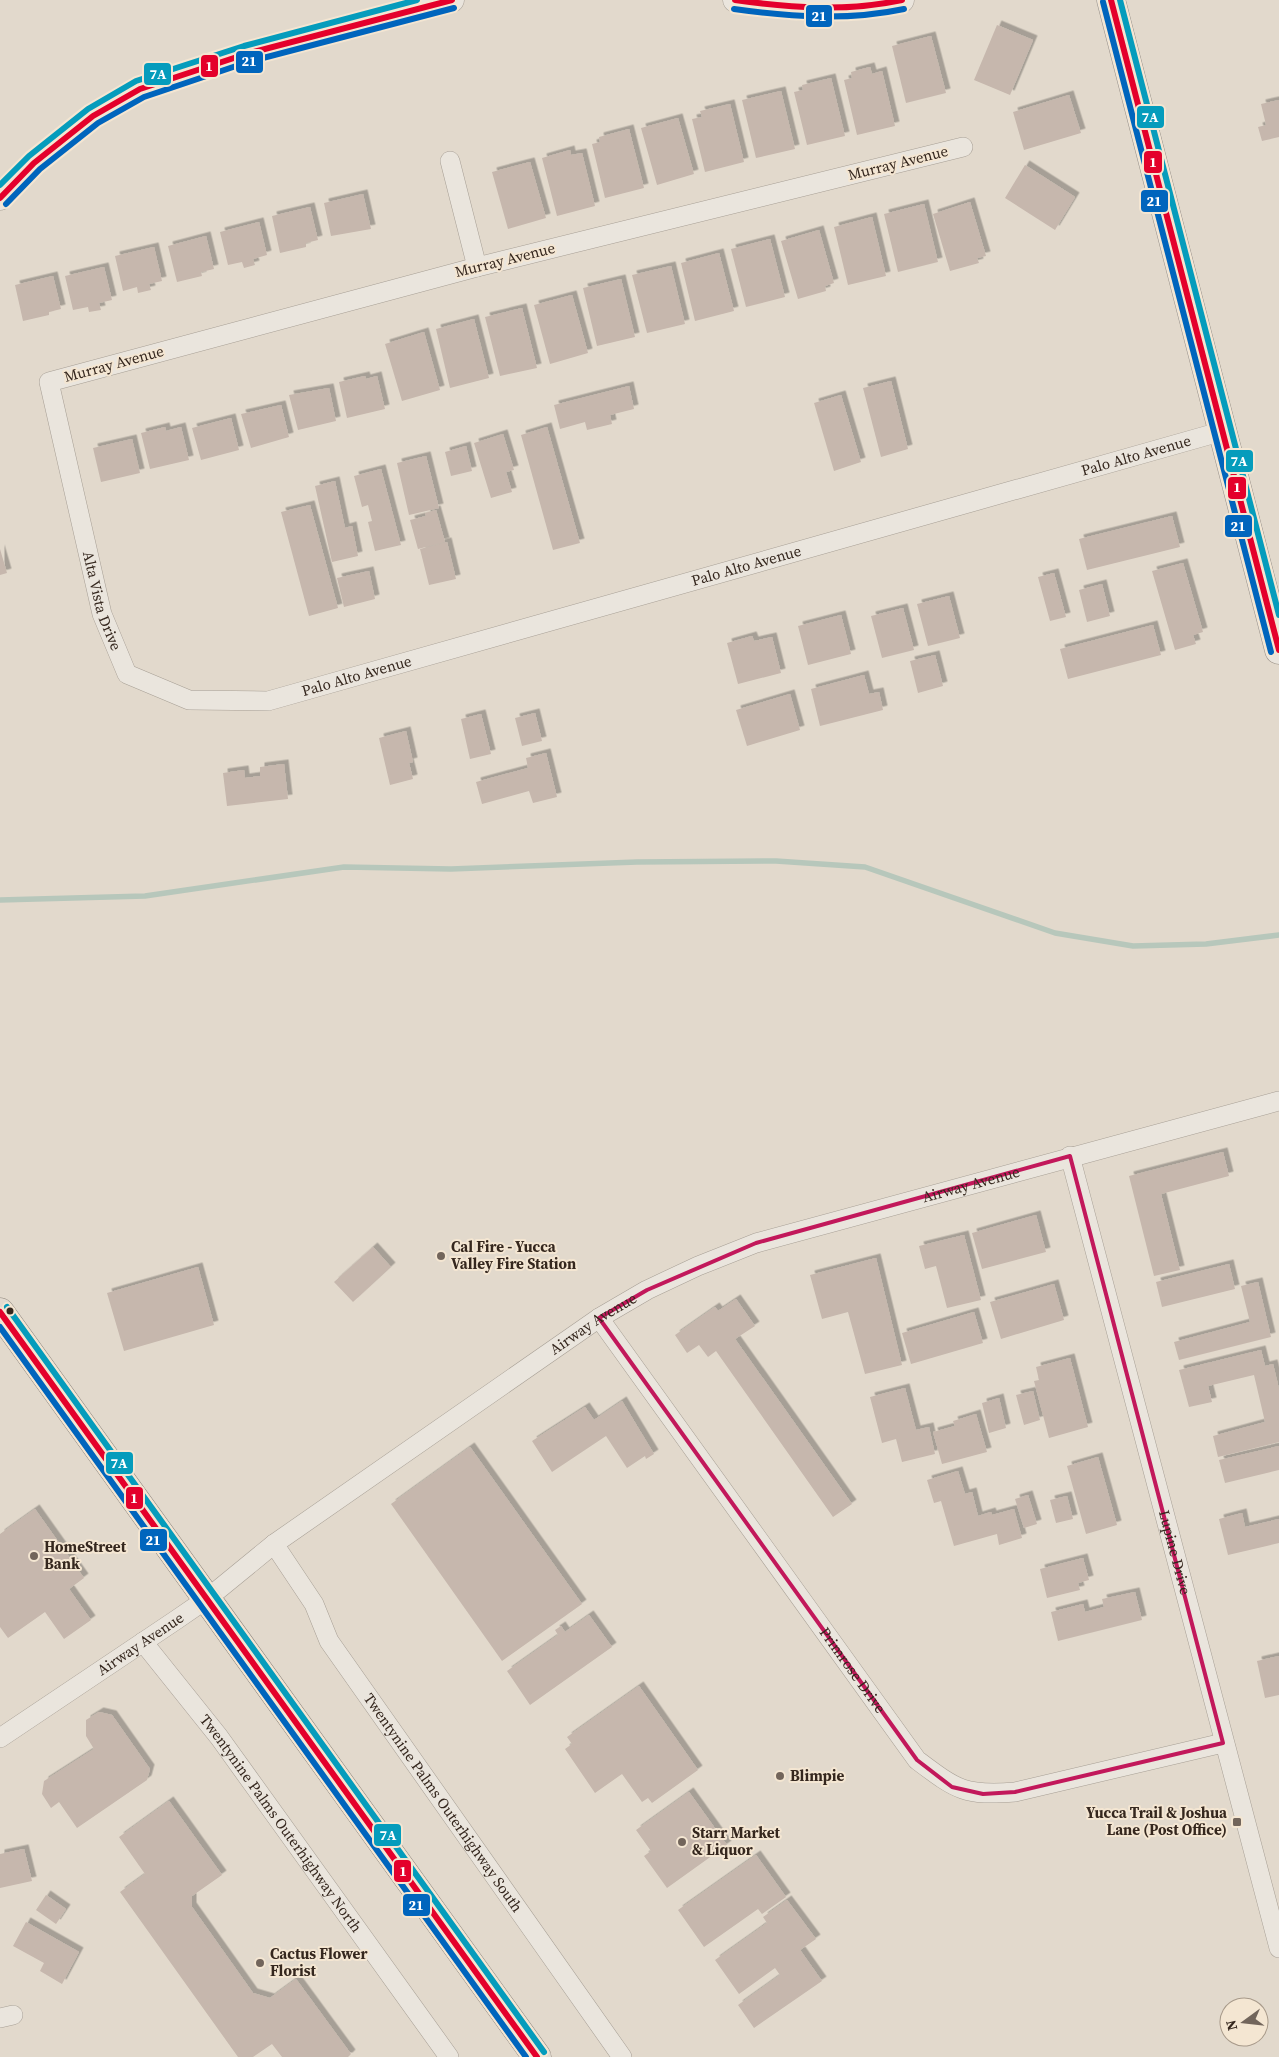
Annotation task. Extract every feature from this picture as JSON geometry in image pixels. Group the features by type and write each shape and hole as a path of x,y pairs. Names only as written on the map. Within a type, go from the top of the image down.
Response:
{"main road":[{"path":"1111,0 1279,650"},
{"path":"0,1312 538,2057"}],"street":[{"path":"0,198 34,163 93,116 140,89 246,54 452,0"},
{"path":"735,0 825,10 880,6 902,0"},
{"name":"Murray Avenue","path":"49,382 477,267 963,147"},
{"path":"450,162 477,267"},
{"name":"Alta Vista Drive","path":"49,382 102,614 127,674 189,700 268,701"},
{"name":"Palo Alto Avenue","path":"268,701 1223,430"},
{"name":"Airway Avenue","path":"0,1738 208,1598 274,1544 599,1318 647,1290 698,1266 756,1243 1070,1156 1279,1101"},
{"name":"Lupine Drive","path":"1070,1156 1279,1948"},
{"name":"Primrose Drive","path":"599,1318 917,1760 952,1787 983,1794 1015,1792 1224,1743"},
{"name":"Twentynine Palms Outerhighway South","path":"274,1544 314,1604 329,1641 622,2057"},
{"name":"Twentynine Palms Outerhighway North","path":"143,1642 219,1737 449,2057"}],"highlighted area":[{"path":"1070,1156 1223,1743 1015,1792 983,1794 952,1787 917,1760 599,1318 647,1290 756,1243"}],"building":[{"path":"997,25 1033,40 1010,95 974,80"},
{"path":"931,36 946,93 906,103 892,46"},
{"path":"870,67 872,74 882,71 895,126 857,135 844,80 852,78 851,72"},
{"path":"831,78 845,136 807,145 794,92 803,90 802,85"},
{"path":"781,91 795,149 756,158 742,100"},
{"path":"1069,95 1081,133 1024,150 1013,112"},
{"path":"1279,100 1279,137 1262,141 1258,127 1266,125 1261,104"},
{"path":"730,104 744,162 705,172 692,119 702,117 700,111"},
{"path":"678,118 694,174 657,185 641,128"},
{"path":"629,129 644,188 605,198 592,144 600,142 599,137"},
{"path":"570,150 571,155 582,153 595,206 557,216 542,158"},
{"path":"530,162 546,218 508,229 492,172"},
{"path":"1025,165 1075,197 1055,230 1005,198"},
{"path":"363,194 371,229 331,236 324,203"},
{"path":"970,202 986,256 977,258 979,263 950,271 933,214"},
{"path":"924,204 938,262 898,272 884,214"},
{"path":"310,207 318,240 306,243 306,247 280,253 272,216"},
{"path":"872,217 886,276 848,285 834,227"},
{"path":"259,222 267,255 253,259 255,265 244,268 242,262 228,265 220,232"},
{"path":"819,230 834,283 825,286 826,291 798,299 781,241"},
{"path":"206,236 214,269 201,272 202,276 177,282 168,246"},
{"path":"770,239 785,297 746,307 731,249"},
{"path":"154,247 162,281 149,284 151,290 138,293 137,287 123,291 115,256"},
{"path":"719,253 734,311 695,321 681,263"},
{"path":"671,266 685,324 647,333 632,275"},
{"path":"104,267 112,300 99,303 101,310 89,312 88,307 73,310 65,276"},
{"path":"53,276 61,309 49,312 49,315 23,321 15,285"},
{"path":"621,279 635,337 597,346 583,288"},
{"path":"572,295 588,353 550,364 534,305"},
{"path":"522,308 537,368 500,376 485,317"},
{"path":"474,319 489,378 450,388 436,329"},
{"path":"424,332 440,390 402,401 385,344"},
{"path":"365,376 366,379 377,376 385,409 347,418 339,382"},
{"path":"891,381 908,449 881,457 863,388"},
{"path":"629,386 634,409 610,415 612,424 587,430 585,422 560,429 554,405"},
{"path":"329,388 336,421 298,430 289,395"},
{"path":"841,395 861,462 834,471 814,403"},
{"path":"281,405 289,437 251,448 241,414"},
{"path":"231,418 239,450 201,460 192,428"},
{"path":"165,427 166,431 181,427 189,460 150,469 141,433"},
{"path":"547,427 580,543 553,550 521,435"},
{"path":"503,434 514,470 506,472 512,492 491,498 474,443"},
{"path":"132,439 140,473 101,482 93,448"},
{"path":"466,446 472,471 451,476 445,452"},
{"path":"426,456 439,508 409,515 397,463"},
{"path":"381,469 401,545 375,551 368,522 372,521 368,505 362,507 354,476"},
{"path":"335,481 345,528 352,526 358,556 332,562 315,486"},
{"path":"310,505 338,608 309,616 281,512"},
{"path":"436,510 445,542 418,549 410,520 426,516 425,513"},
{"path":"1172,516 1180,547 1087,570 1079,539"},
{"path":"447,542 456,579 429,585 420,549"},
{"path":"0,549 7,573 0,575"},
{"path":"1183,563 1203,632 1193,635 1196,644 1175,650 1152,571"},
{"path":"369,571 375,599 344,607 337,578"},
{"path":"1054,573 1066,617 1050,621 1038,577"},
{"path":"1102,584 1110,616 1087,622 1079,590"},
{"path":"949,596 960,638 928,646 917,604"},
{"path":"903,608 914,650 882,658 871,616"},
{"path":"841,615 851,654 808,665 798,626"},
{"path":"1153,625 1161,655 1068,679 1060,649"},
{"path":"752,636 754,641 772,637 781,673 738,684 727,643"},
{"path":"935,655 943,686 918,693 910,661"},
{"path":"864,675 869,694 879,692 883,710 820,726 811,689"},
{"path":"790,694 800,730 747,746 736,710"},
{"path":"535,713 542,741 522,746 515,718"},
{"path":"481,714 491,754 470,759 461,719"},
{"path":"406,731 413,762 409,763 413,779 390,785 379,738"},
{"path":"546,753 557,797 533,803 529,791 482,804 476,782 528,768 526,758"},
{"path":"284,764 288,799 227,806 223,773 244,770 245,778 260,776 260,767"},
{"path":"1223,1152 1229,1176 1161,1194 1180,1270 1154,1276 1129,1176"},
{"path":"1036,1215 1046,1252 982,1269 972,1233"},
{"path":"964,1235 981,1300 947,1308 936,1266 925,1269 919,1246"},
{"path":"373,1247 391,1267 353,1302 334,1282"},
{"path":"876,1258 902,1365 865,1374 848,1312 822,1319 810,1275"},
{"path":"1229,1264 1235,1289 1162,1307 1156,1282"},
{"path":"198,1267 214,1325 124,1351 107,1293"},
{"path":"1258,1282 1271,1337 1179,1360 1174,1342 1250,1322 1241,1286"},
{"path":"1054,1284 1064,1320 1001,1339 990,1302"},
{"path":"736,1299 755,1326 735,1339 852,1504 833,1517 716,1351 708,1357 699,1345 687,1353 675,1335 715,1307 718,1311"},
{"path":"974,1312 983,1343 911,1364 902,1333"},
{"path":"1261,1350 1265,1366 1273,1364 1279,1389 1279,1442 1218,1457 1213,1436 1265,1422 1254,1375 1208,1386 1212,1402 1189,1407 1179,1370"},
{"path":"1070,1358 1088,1427 1049,1438 1034,1381 1039,1380 1036,1367"},
{"path":"905,1388 916,1430 929,1427 935,1454 902,1462 896,1439 882,1443 870,1397"},
{"path":"1033,1391 1040,1420 1024,1425 1016,1395"},
{"path":"999,1398 1006,1428 989,1433 982,1403"},
{"path":"622,1401 654,1454 646,1459 645,1456 627,1468 606,1436 552,1472 532,1441 585,1407 594,1420"},
{"path":"976,1414 987,1452 942,1464 933,1432 955,1426 953,1421"},
{"path":"1279,1446 1279,1470 1225,1483 1219,1460"},
{"path":"470,1447 582,1604 502,1661 391,1504"},
{"path":"1098,1457 1117,1525 1086,1534 1067,1466"},
{"path":"958,1471 965,1494 972,1492 978,1516 991,1512 992,1515 1014,1509 1022,1538 999,1545 997,1534 954,1546 941,1501 934,1503 927,1480"},
{"path":"1028,1495 1037,1524 1024,1528 1015,1499"},
{"path":"1067,1496 1073,1519 1056,1523 1050,1500"},
{"name":"HomeStreet Bank","path":"35,1509 84,1578 69,1589 91,1620 64,1639 45,1612 8,1638 0,1627 0,1534"},
{"path":"1242,1513 1245,1527 1279,1519 1279,1543 1228,1555 1219,1519"},
{"path":"1083,1558 1089,1580 1078,1583 1080,1590 1047,1598 1040,1569"},
{"path":"1135,1592 1142,1620 1058,1641 1051,1612 1083,1604 1085,1612 1104,1607 1102,1599"},
{"path":"589,1615 612,1647 530,1705 507,1671 558,1635 555,1630 561,1626 565,1632"},
{"path":"1279,1656 1279,1695 1265,1698 1257,1661"},
{"path":"639,1686 698,1770 652,1803 648,1798 642,1802 622,1774 595,1793 565,1749 572,1744 567,1737"},
{"path":"99,1712 112,1715 150,1769 147,1780 77,1828 59,1802 51,1808 42,1794 44,1781 94,1749 86,1736 86,1720"},
{"path":"689,1792 727,1845 667,1888 644,1856 651,1851 636,1830"},
{"path":"169,1801 222,1875 192,1896 192,1907 253,1993 270,1998 296,1979 351,2054 348,2057 282,2057 272,2044 253,2057 238,2057 120,1892 145,1874 119,1837"},
{"path":"24,1849 32,1881 0,1888 0,1854"},
{"path":"756,1855 786,1897 762,1914 758,1909 704,1947 678,1910"},
{"path":"46,1895 66,1909 56,1924 36,1910"},
{"path":"787,1900 816,1939 800,1950 822,1981 754,2028 738,2005 780,1975 775,1968 739,1994 715,1960 767,1923 763,1917"},
{"path":"26,1922 79,1952 62,1984 40,1971 44,1963 13,1946"}],"waterway":[{"path":"0,900 145,896 344,867 451,869 637,862 776,861 865,867 1055,933 1133,946 1206,944 1279,935"}],"transit line":[{"name":"7A","path":"0,185 29,156 88,109 136,81 244,46 417,0"},
{"name":"1","path":"0,198 34,163 93,116 140,89 246,54 452,0"},
{"name":"1","path":"735,0 818,8 860,6 902,0"},
{"name":"1","path":"1111,0 1279,650"},
{"name":"7A","path":"1120,0 1279,615"},
{"name":"21","path":"1103,2 1271,652"},
{"name":"21","path":"6,204 40,169 98,123 144,97 248,62 454,8"},
{"name":"21","path":"734,9 798,16 861,15 904,9"},
{"name":"7A","path":"7,1307 544,2052"},
{"name":"1","path":"0,1312 537,2057"},
{"name":"21","path":"0,1327 526,2057"}],"place":[{"name":"Cal Fire - Yucca Valley Fire Station","path":"441,1256"},
{"name":"HomeStreet Bank","path":"34,1556"},
{"name":"Blimpie","path":"780,1776"},
{"name":"Yucca Trail & Joshua Lane (Post Office)","path":"1237,1822"},
{"name":"Starr Market & Liquor","path":"682,1842"},
{"name":"Cactus Flower Florist","path":"260,1963"}]}
